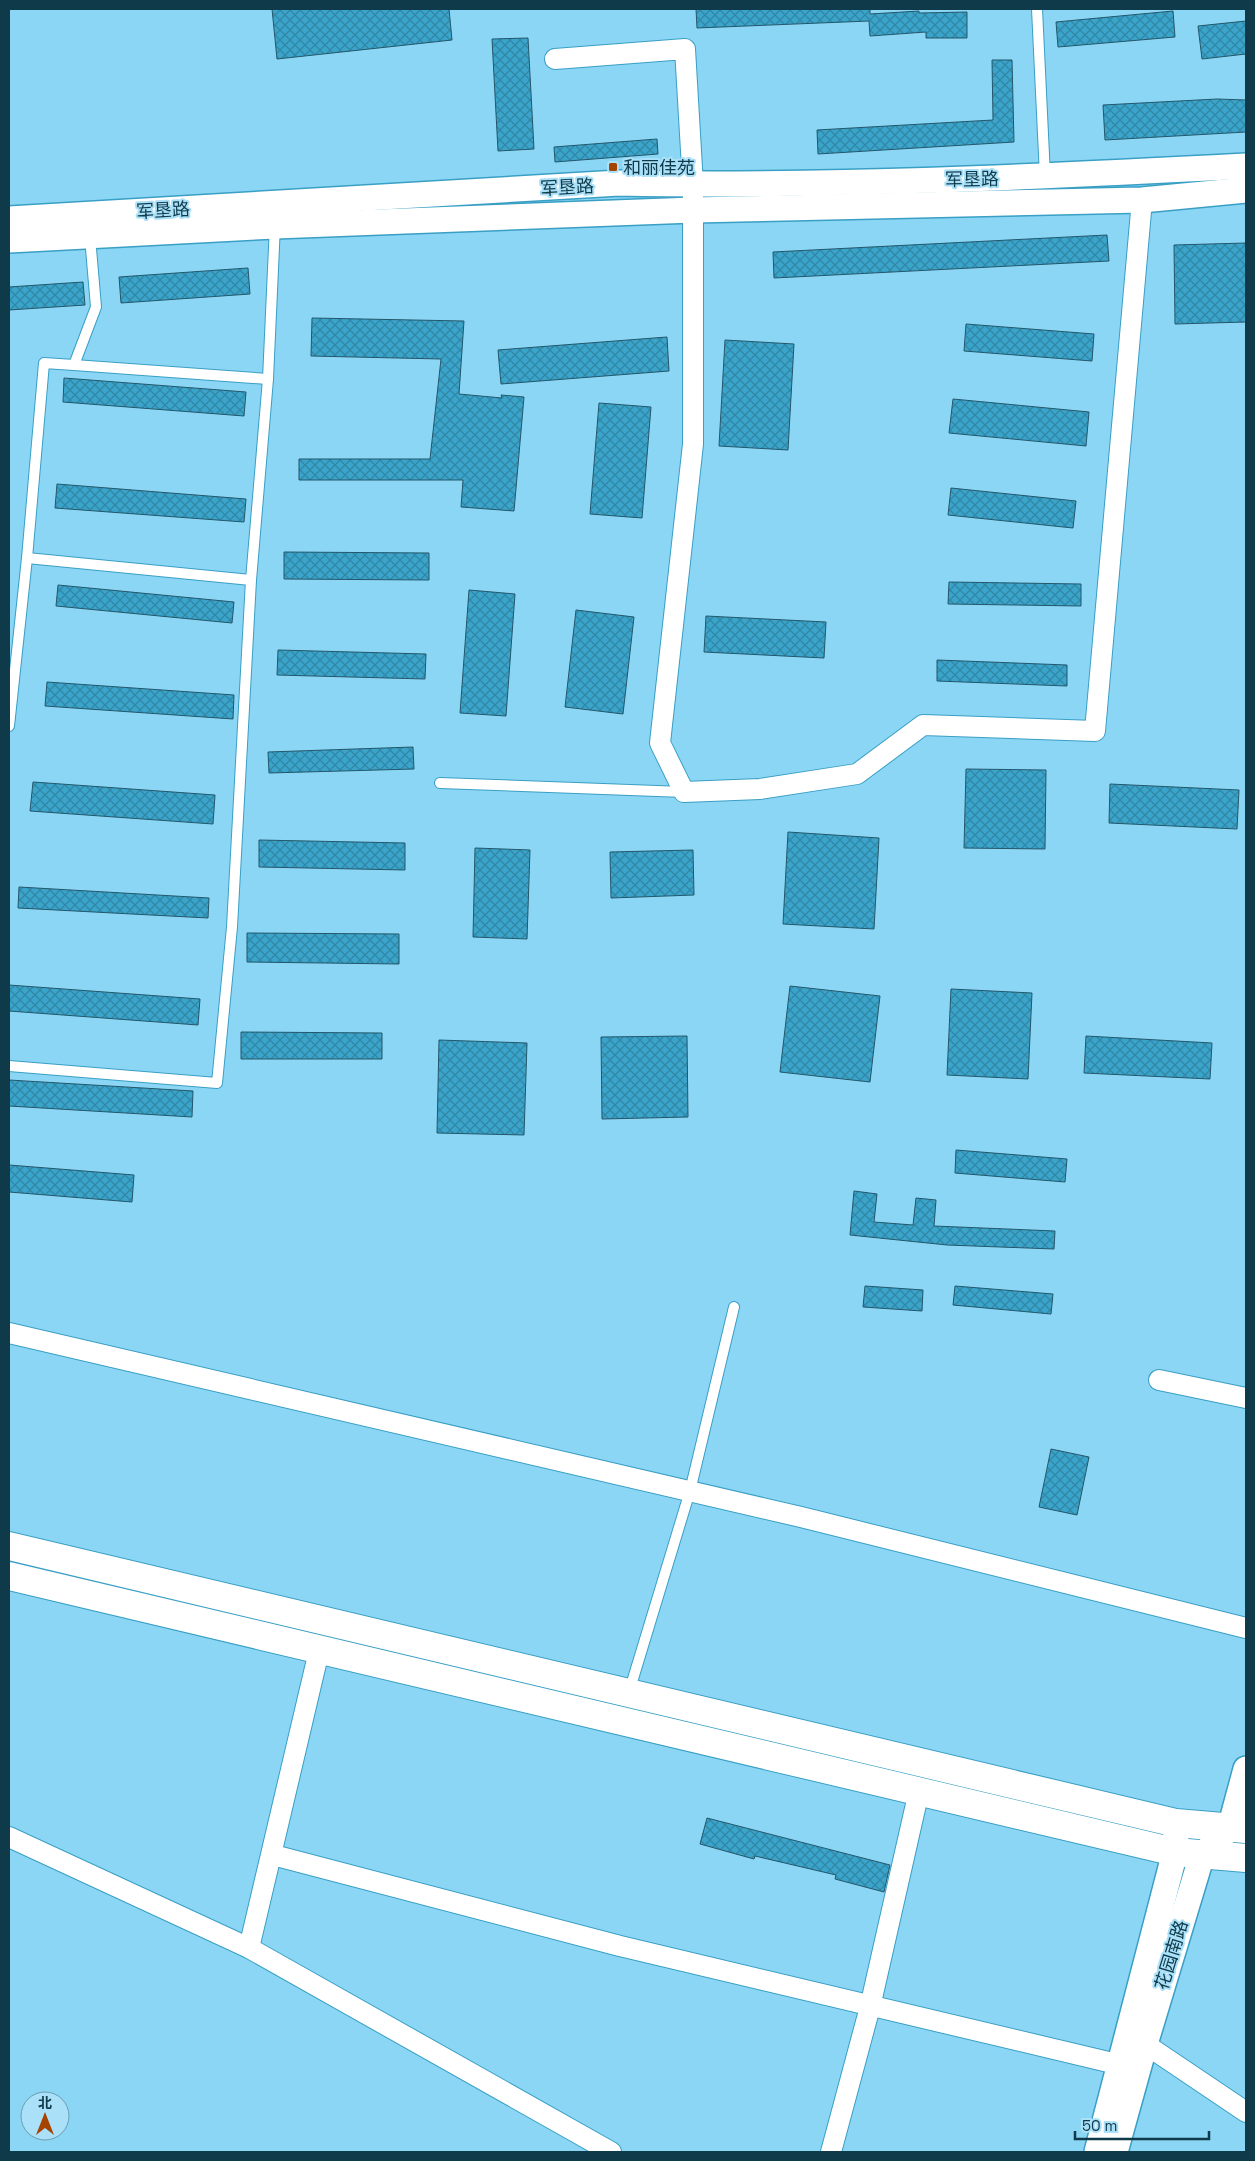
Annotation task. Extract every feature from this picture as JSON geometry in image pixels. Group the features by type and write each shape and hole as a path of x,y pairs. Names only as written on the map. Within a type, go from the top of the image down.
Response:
{"main road":[{"path":"9,1546 1176,1823 1238,1829"},
{"path":"9,1576 319,1651 1188,1853 1246,1858"}],"street":[{"path":"555,59 685,49 693,185 693,444 660,743 684,792 760,789 857,774 924,725 1095,731 1142,200"},
{"name":"军垦路","path":"9,240 90,237 274,215 619,184 693,185 1045,177 1246,166"},
{"name":"军垦路","path":"9,219 693,210 1142,200 1246,190"},
{"path":"9,1333 690,1491 1246,1628"},
{"path":"1159,1380 1246,1398"},
{"path":"249,1948 273,1855 319,1651"},
{"path":"1238,1829 1246,1769"},
{"path":"831,2152 870,2007 919,1791"},
{"name":"花园南路","path":"1115,2152 1144,2044 1188,1853 1176,1823"},
{"name":"花园南路","path":"1098,2152 1121,2065 1188,1853 1238,1829"},
{"path":"9,1837 249,1948 611,2152"},
{"path":"273,1855 620,1946 870,2007 1121,2065"},
{"path":"1144,2044 1246,2112"}],"lane":[{"path":"1036,9 1045,177"},
{"path":"9,1066 216,1083 232,928 251,580 268,379 274,215"},
{"path":"74,365 96,307 90,237"},
{"path":"9,726 28,558 44,363 268,379"},
{"path":"28,558 251,580"},
{"path":"440,783 684,792"},
{"path":"628,1692 690,1491 734,1307"}],"building":[{"path":"272,9 449,9 452,40 277,59"},
{"path":"696,9 870,9 870,14 919,11 919,13 967,12 967,38 926,38 926,32 870,36 869,21 697,28"},
{"path":"1173,11 1175,37 1058,47 1056,22"},
{"path":"1246,21 1246,54 1202,59 1198,26"},
{"path":"528,38 534,149 498,151 492,39"},
{"path":"992,60 1012,60 1014,142 818,154 817,130 993,120"},
{"path":"1217,99 1246,100 1246,132 1105,140 1103,105"},
{"path":"657,139 658,154 555,162 554,147"},
{"path":"1107,235 1109,261 774,278 773,252"},
{"path":"1246,243 1246,322 1175,324 1174,245"},
{"path":"248,268 250,294 121,303 119,277"},
{"path":"83,282 85,305 9,310 9,287"},
{"path":"312,318 464,321 459,394 502,398 501,395 524,397 514,511 461,507 463,480 299,480 299,459 430,459 441,359 311,356"},
{"path":"966,324 1094,334 1092,361 964,351"},
{"path":"667,337 669,371 501,384 498,350"},
{"path":"725,340 794,344 788,450 719,446"},
{"path":"64,378 246,392 244,416 63,402"},
{"path":"953,399 1089,412 1086,446 949,433"},
{"path":"599,403 651,407 642,518 590,514"},
{"path":"57,484 246,499 244,522 55,508"},
{"path":"951,488 1076,501 1073,528 948,515"},
{"path":"284,552 429,553 429,580 284,579"},
{"path":"949,582 1081,584 1081,606 948,604"},
{"path":"58,585 234,602 232,623 56,606"},
{"path":"469,590 515,594 506,716 460,713"},
{"path":"576,610 634,617 623,714 565,707"},
{"path":"706,616 826,622 824,658 704,652"},
{"path":"278,650 426,654 425,679 277,675"},
{"path":"937,660 1067,665 1067,686 937,681"},
{"path":"47,682 234,695 233,719 45,706"},
{"path":"413,747 414,769 269,773 268,752"},
{"path":"966,769 1046,770 1045,849 964,848"},
{"path":"33,782 215,795 213,824 30,811"},
{"path":"1110,784 1239,790 1237,829 1109,823"},
{"path":"788,832 879,838 874,929 783,924"},
{"path":"259,840 405,843 405,870 259,867"},
{"path":"475,848 530,850 527,939 473,937"},
{"path":"693,850 694,895 611,898 610,852"},
{"path":"19,887 209,898 208,918 18,908"},
{"path":"247,933 399,934 399,964 247,962"},
{"path":"9,985 200,999 198,1025 9,1011"},
{"path":"790,986 880,996 870,1082 780,1072"},
{"path":"951,989 1032,993 1028,1079 947,1075"},
{"path":"241,1032 382,1033 382,1059 241,1059"},
{"path":"687,1036 688,1117 602,1119 601,1037"},
{"path":"1086,1036 1212,1043 1210,1079 1084,1073"},
{"path":"439,1040 527,1043 524,1135 437,1133"},
{"path":"9,1080 193,1091 192,1117 9,1106"},
{"path":"956,1150 1067,1159 1065,1182 955,1173"},
{"path":"9,1165 134,1175 132,1202 9,1192"},
{"path":"854,1191 877,1194 874,1222 913,1225 916,1198 936,1200 934,1226 1055,1231 1054,1249 947,1245 850,1235"},
{"path":"865,1286 923,1290 922,1311 863,1307"},
{"path":"955,1286 1053,1294 1051,1314 953,1305"},
{"path":"1051,1449 1089,1457 1077,1515 1039,1507"},
{"path":"707,1818 890,1865 884,1892 835,1879 836,1875 755,1856 754,1859 700,1844"}],"place":[{"name":"和丽佳苑","path":"613,167"}]}
